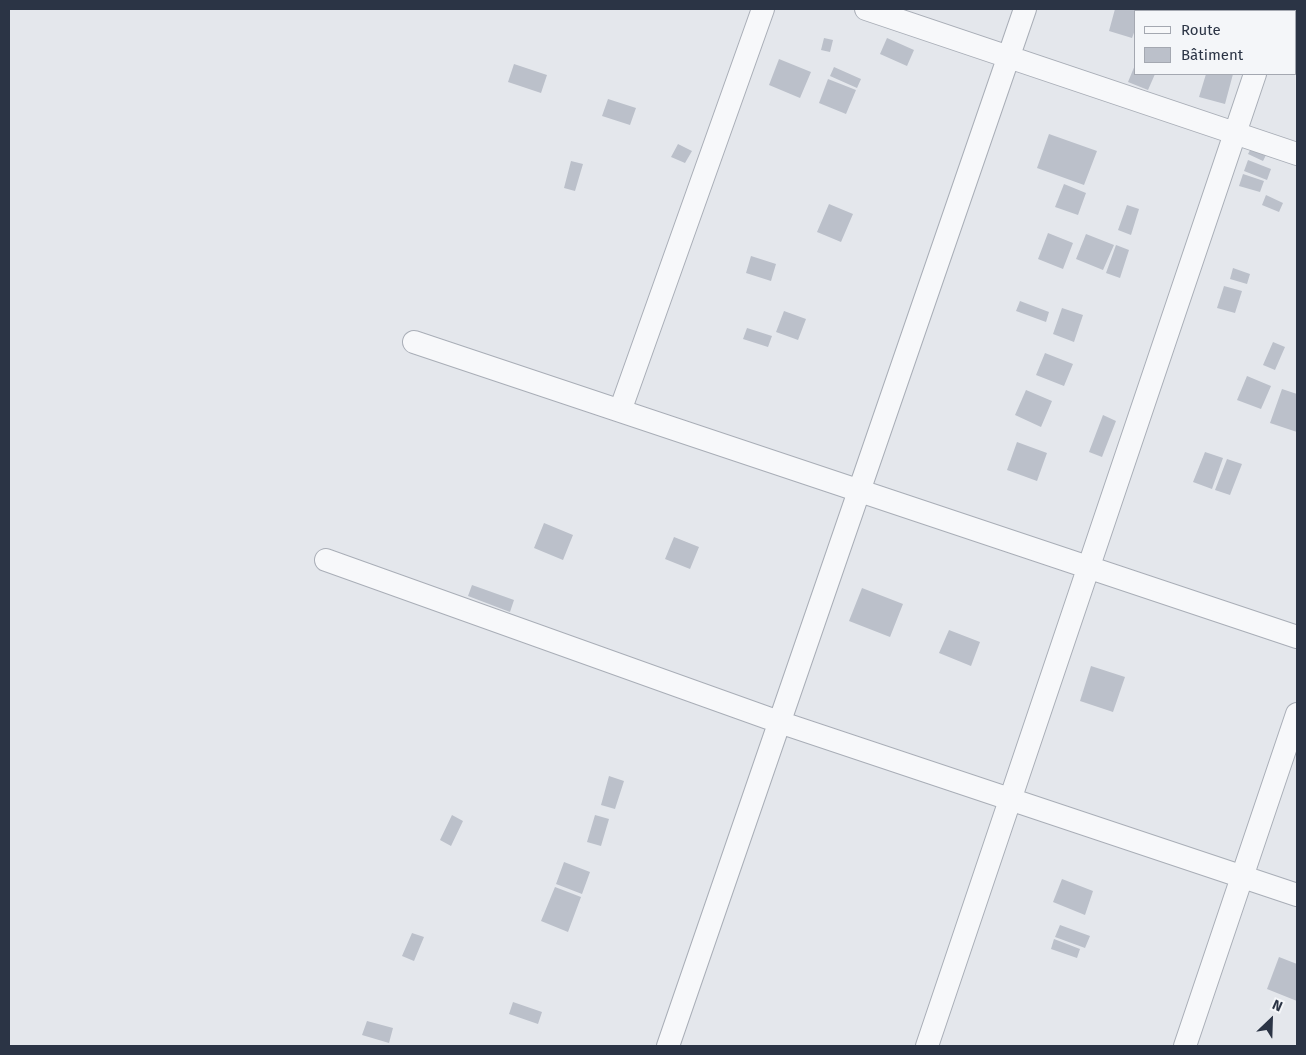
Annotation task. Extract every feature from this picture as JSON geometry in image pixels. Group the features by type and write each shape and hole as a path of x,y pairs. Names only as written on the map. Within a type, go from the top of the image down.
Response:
{"street":[{"path":"620,411 763,9"},
{"path":"866,9 1297,154"},
{"path":"668,1046 1025,9"},
{"path":"927,1046 1255,75"},
{"path":"414,342 1297,637"},
{"path":"326,560 779,722 1297,895"},
{"path":"1185,1046 1297,714"}],"building":[{"path":"1115,9 1135,10 1132,38 1109,31"},
{"path":"1184,9 1211,9 1210,10"},
{"path":"824,38 833,40 830,52 821,50"},
{"path":"887,38 914,50 907,66 880,54"},
{"path":"779,59 811,72 800,98 769,85"},
{"path":"514,64 547,75 541,93 508,82"},
{"path":"834,67 861,79 857,88 830,76"},
{"path":"1134,67 1134,75 1155,75 1148,90 1128,82"},
{"path":"1206,75 1233,75 1225,104 1199,97"},
{"path":"828,79 856,90 846,114 819,103"},
{"path":"608,99 636,108 630,125 602,116"},
{"path":"1049,134 1097,151 1084,185 1037,168"},
{"path":"678,144 692,151 685,163 671,157"},
{"path":"1251,148 1266,155 1263,161 1248,154"},
{"path":"1248,160 1271,169 1267,180 1244,171"},
{"path":"571,161 583,164 575,191 564,188"},
{"path":"1243,174 1264,181 1260,192 1239,186"},
{"path":"1064,184 1086,193 1078,215 1055,207"},
{"path":"1266,195 1283,203 1279,212 1262,205"},
{"path":"829,204 853,214 841,242 817,232"},
{"path":"1127,205 1139,209 1131,235 1118,230"},
{"path":"1048,233 1073,243 1063,269 1038,259"},
{"path":"1086,234 1114,245 1103,270 1076,259"},
{"path":"1116,245 1129,250 1120,278 1106,273"},
{"path":"751,256 776,264 771,281 746,273"},
{"path":"1233,268 1250,274 1247,284 1230,279"},
{"path":"1224,286 1242,291 1235,313 1217,308"},
{"path":"1020,301 1049,312 1046,322 1016,311"},
{"path":"1062,308 1083,315 1074,342 1053,334"},
{"path":"784,311 806,319 798,340 776,332"},
{"path":"747,328 772,336 768,347 743,339"},
{"path":"1273,342 1285,347 1275,370 1263,365"},
{"path":"1045,353 1073,364 1064,386 1036,375"},
{"path":"1247,376 1271,386 1261,409 1237,400"},
{"path":"1282,389 1297,394 1297,432 1270,423"},
{"path":"1026,390 1052,401 1041,427 1015,415"},
{"path":"1103,415 1116,421 1102,457 1089,452"},
{"path":"1017,442 1047,453 1037,481 1007,470"},
{"path":"1205,452 1223,458 1212,489 1193,482"},
{"path":"1227,459 1242,464 1230,495 1215,490"},
{"path":"544,523 573,535 563,560 534,548"},
{"path":"674,537 699,547 690,569 665,559"},
{"path":"472,585 514,600 510,612 468,596"},
{"path":"862,588 903,604 890,637 849,621"},
{"path":"949,630 980,642 971,666 939,653"},
{"path":"1091,666 1125,677 1113,712 1080,701"},
{"path":"609,776 624,781 615,809 601,805"},
{"path":"452,815 463,821 451,846 440,840"},
{"path":"595,815 609,819 601,846 587,842"},
{"path":"564,862 590,872 582,894 556,884"},
{"path":"1062,879 1093,891 1085,915 1053,902"},
{"path":"555,887 581,897 568,932 541,921"},
{"path":"1060,925 1090,936 1085,948 1055,937"},
{"path":"412,933 424,937 414,961 402,956"},
{"path":"1054,939 1080,949 1077,958 1051,949"},
{"path":"1279,957 1297,964 1297,1001 1267,989"},
{"path":"513,1002 542,1012 538,1024 509,1014"},
{"path":"367,1021 393,1028 389,1043 362,1035"}]}
